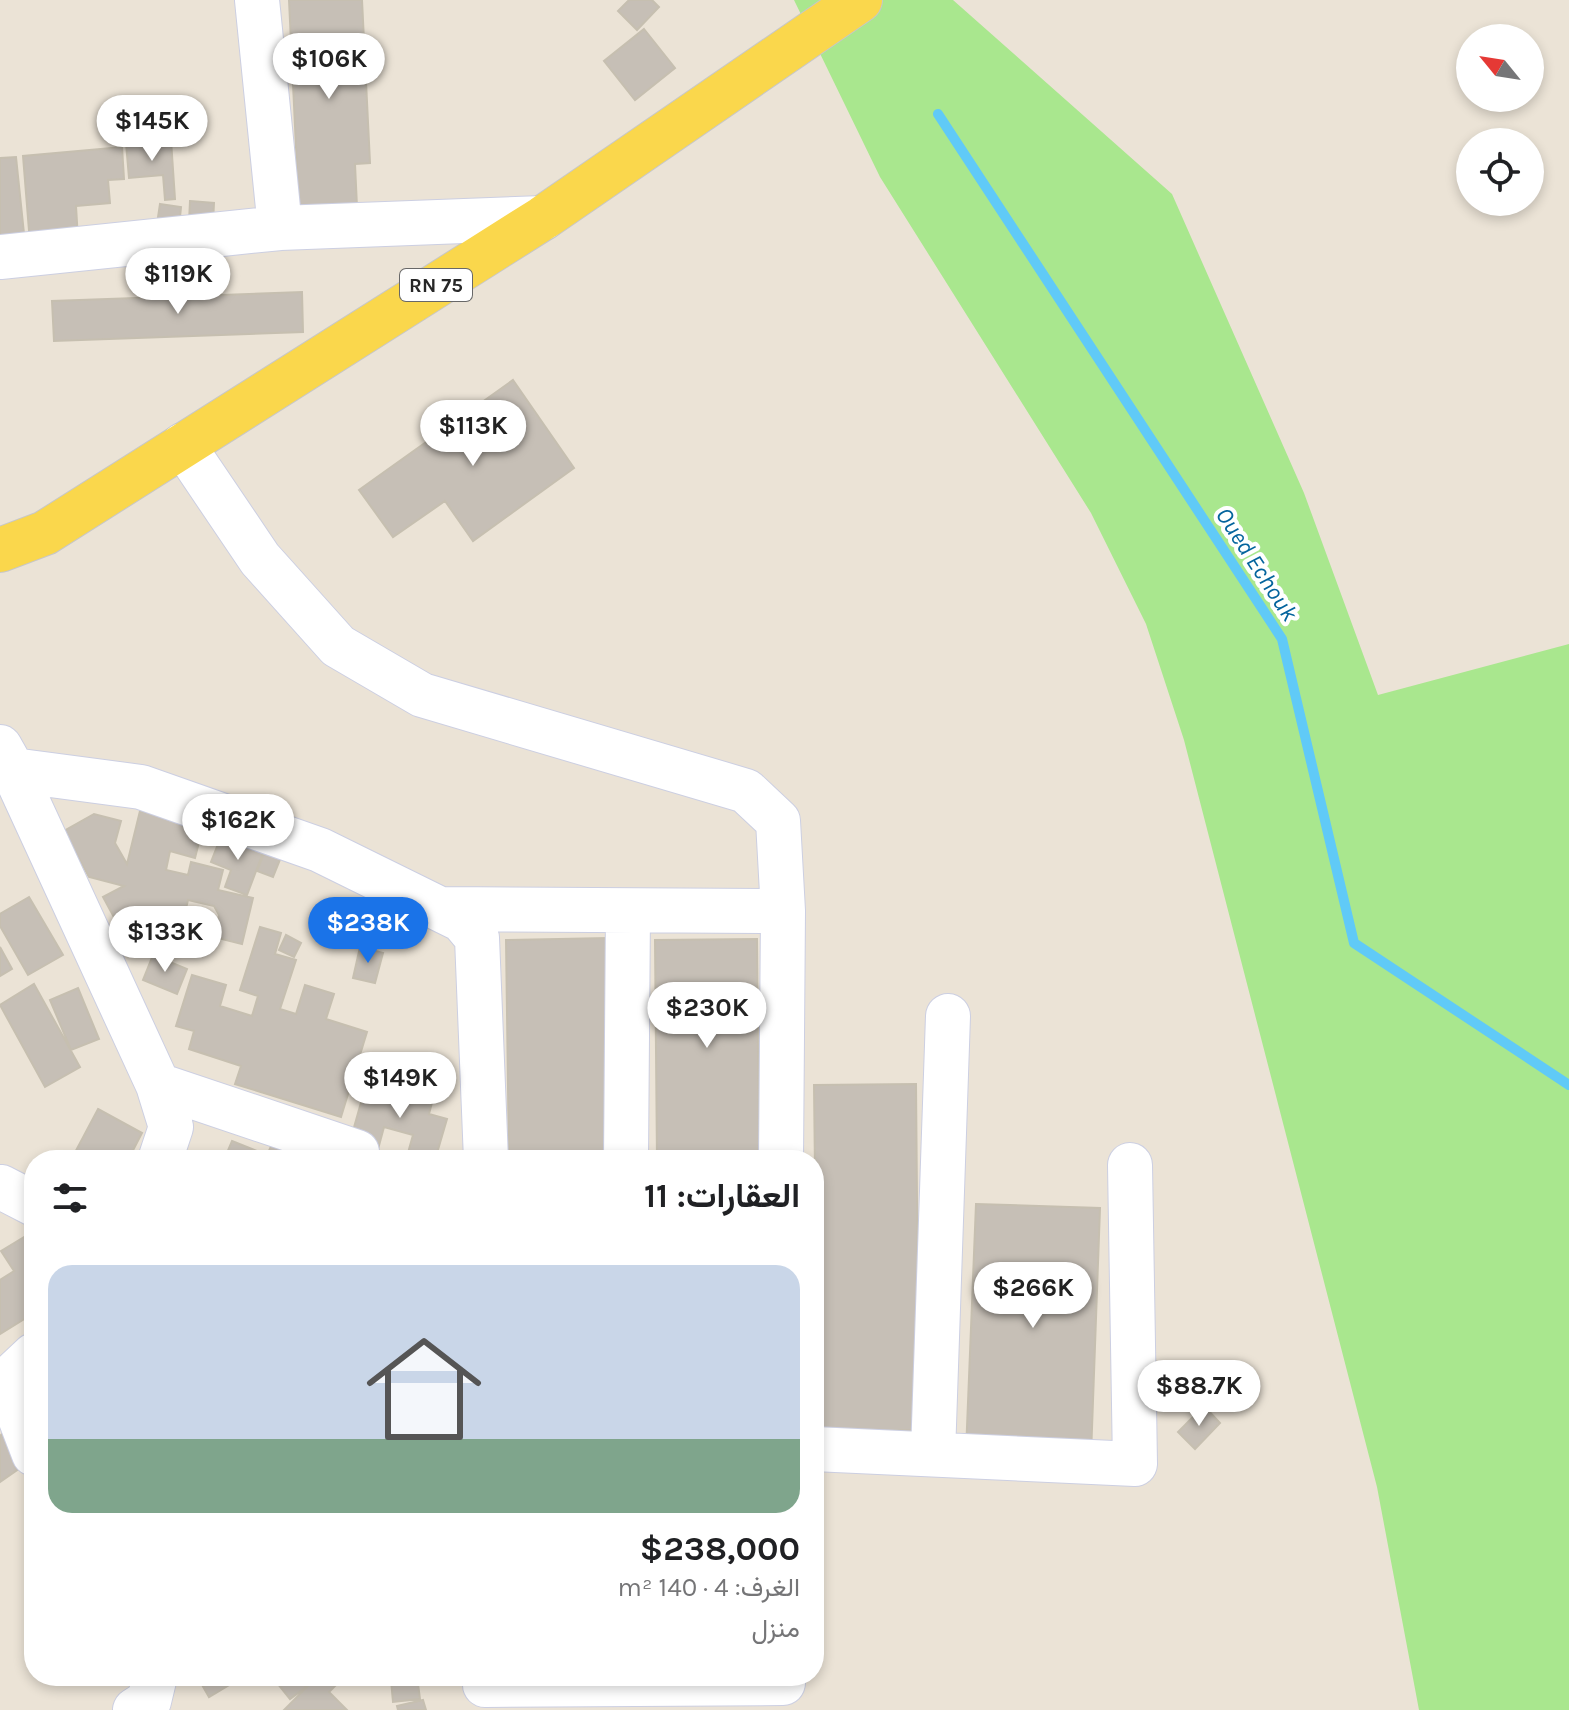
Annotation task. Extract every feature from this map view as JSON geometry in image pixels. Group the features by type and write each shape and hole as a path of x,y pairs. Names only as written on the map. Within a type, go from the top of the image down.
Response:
{"main road":[{"name":"RN 75","path":"0,550 45,533 543,218 860,0"}],"street":[{"path":"257,0 280,228"},
{"path":"0,257 280,228 543,218"},
{"path":"183,445 260,559 338,646 422,695 746,791 778,821 783,911 781,1150"},
{"path":"7,758 141,787 320,850 462,920 477,938 486,1150"},
{"path":"7,758 158,1085 171,1127 163,1150"},
{"path":"444,909 783,911"},
{"path":"626,1150 628,911"},
{"path":"933,1454 948,1016"},
{"path":"158,1085 351,1150"},
{"path":"824,1449 1135,1464 1130,1165"},
{"path":"14,1375 24,1414"},
{"path":"135,1710 149,1701 153,1686"},
{"path":"484,1690 541,1686"},
{"path":"721,1686 783,1690"}],"green space":[{"path":"794,0 953,0 1172,194 1304,493 1378,695 1569,644 1569,1710 1419,1710 1377,1487 1184,740 1146,624 1091,513 880,177"}],"building":[{"path":"289,0 362,0 370,163 355,164 357,207 299,210"},
{"path":"629,0 652,0 659,7 637,30 618,11"},
{"path":"644,29 675,68 635,100 604,61"},
{"path":"171,140 175,199 165,200 163,175 129,178 126,143"},
{"path":"122,147 124,179 108,180 110,203 76,206 78,239 30,243 23,156"},
{"path":"16,157 25,243 0,246 0,158"},
{"path":"190,201 214,203 213,223 189,222"},
{"path":"160,204 181,207 179,227 157,224"},
{"path":"302,292 303,332 54,341 52,301"},
{"path":"513,380 574,468 473,541 445,501 393,537 359,490"},
{"path":"140,811 196,824 201,834 195,858 170,851 166,870 188,875 191,862 223,870 218,890 253,898 242,944 214,937 219,915 214,906 188,900 182,925 127,912 115,919 103,897 124,886 89,877 64,831 94,814 121,821 115,843 127,864"},
{"path":"222,834 264,850 247,895 225,887 231,870 211,862"},
{"path":"267,846 283,852 273,877 257,871"},
{"path":"29,897 63,955 28,975 0,926 0,914"},
{"path":"260,927 281,933 275,954 296,960 280,1009 296,1014 305,985 334,994 326,1019 367,1032 341,1117 235,1084 241,1066 189,1049 194,1031 176,1026 192,975 226,985 220,1006 252,1016 258,996 240,990"},
{"path":"286,935 301,943 294,957 279,950"},
{"path":"608,938 611,1150 509,1150 506,940"},
{"path":"757,939 759,1150 657,1150 655,940"},
{"path":"0,947 12,969 0,976"},
{"path":"360,947 383,953 375,983 353,978"},
{"path":"153,955 187,969 177,994 143,980"},
{"path":"34,984 80,1067 45,1087 0,1005"},
{"path":"78,988 99,1039 71,1050 50,1000"},
{"path":"388,1078 435,1091 429,1114 447,1119 438,1150 409,1150 413,1135 384,1127 378,1150 349,1145 364,1092 383,1098"},
{"path":"916,1084 919,1430 824,1432 824,1150 815,1150 814,1085"},
{"path":"98,1109 142,1133 133,1150 76,1150"},
{"path":"232,1141 254,1150 228,1150"},
{"path":"273,1142 292,1150 269,1150"},
{"path":"976,1204 1100,1208 1091,1456 966,1452"},
{"path":"24,1237 24,1319 0,1334 0,1280 14,1271 1,1251"},
{"path":"1204,1406 1220,1423 1195,1449 1178,1432"},
{"path":"2,1434 23,1466 0,1482 0,1436"},
{"path":"203,1686 227,1686 209,1697"},
{"path":"280,1686 306,1687 290,1699"},
{"path":"308,1686 335,1686 329,1692 347,1710 284,1710"},
{"path":"392,1686 418,1686 420,1699 393,1702"},
{"path":"423,1700 426,1710 398,1710 397,1706"}],"waterway":[{"name":"Oued Echouk","path":"938,114 1282,639 1354,943 1569,1085"}]}
